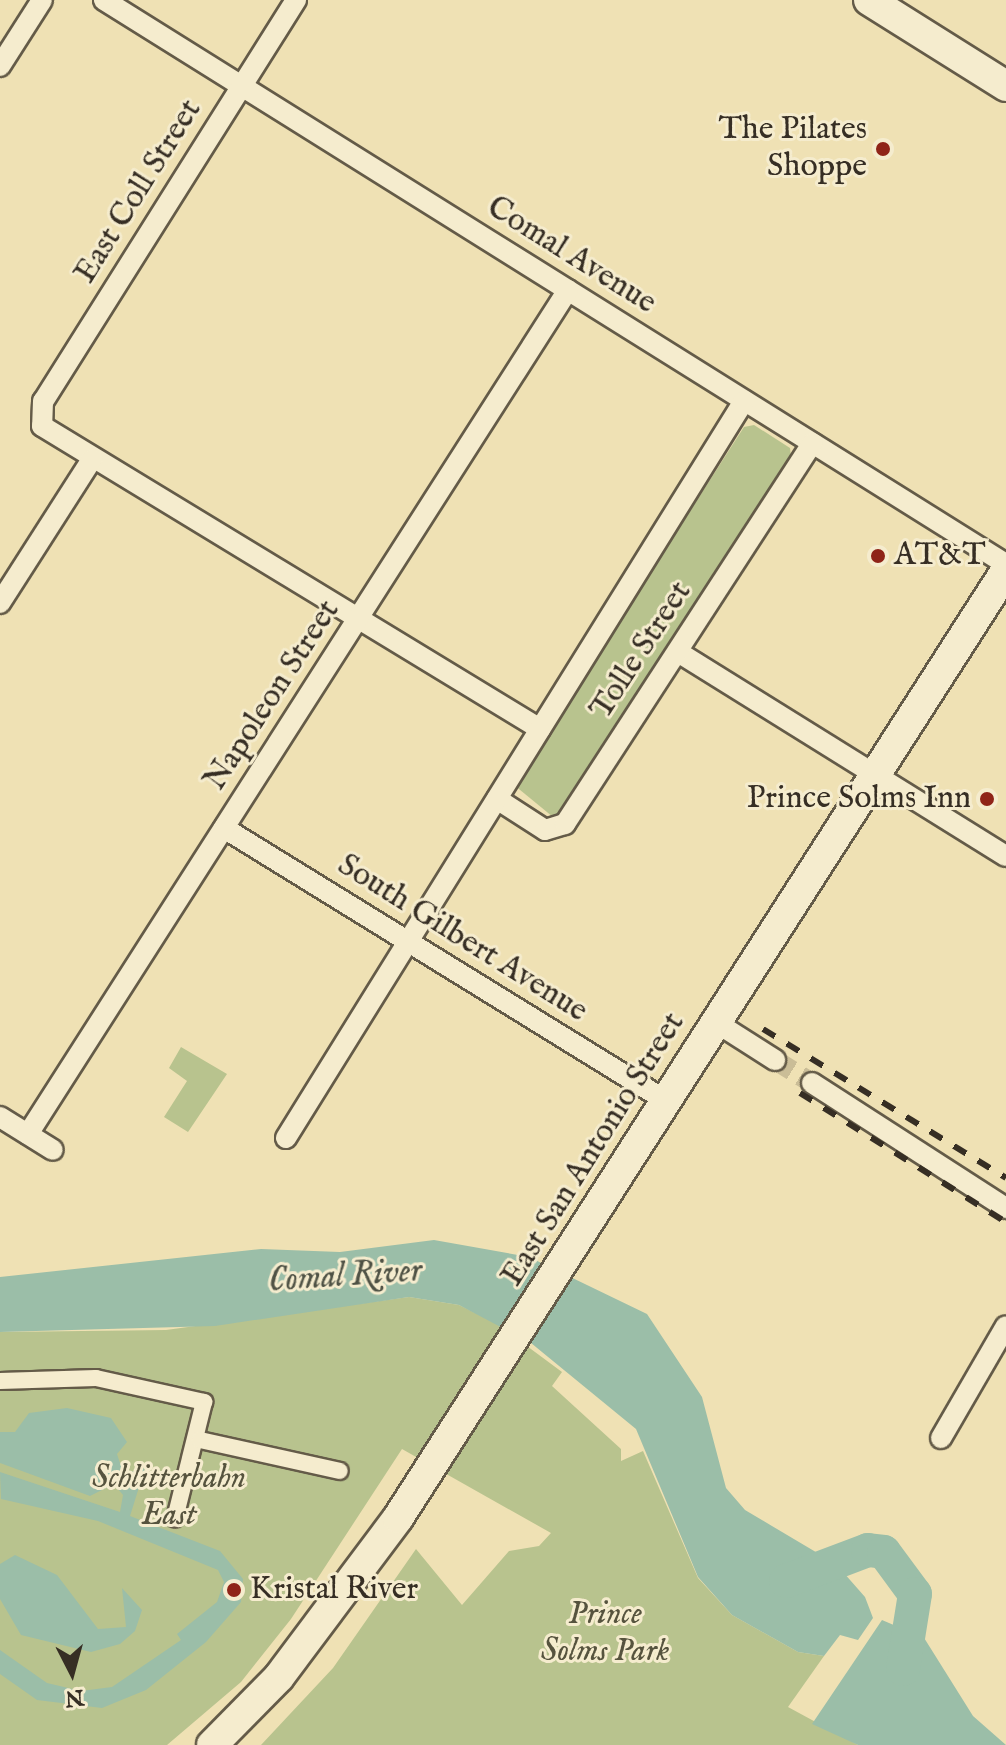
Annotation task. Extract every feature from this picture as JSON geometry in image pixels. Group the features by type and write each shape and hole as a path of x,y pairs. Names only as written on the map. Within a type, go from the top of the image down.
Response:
{"main road":[{"path":"869,0 1006,86"},
{"name":"East San Antonio Street","path":"212,1745 279,1677 398,1518 614,1190 1006,571"}],"street":[{"path":"0,66 42,0"},
{"name":"Comal Avenue","path":"104,0 1006,564"},
{"name":"East Coll Street","path":"92,459 45,430 40,419 43,401 296,0"},
{"name":"Napoleon Street","path":"28,1134 568,290"},
{"name":"Tolle Street","path":"286,1138 744,401"},
{"name":"Tolle Street","path":"497,799 545,830 561,828 812,443"},
{"path":"0,603 92,459 540,729"},
{"path":"678,652 1006,856"},
{"name":"South Gilbert Avenue","path":"224,828 668,1102"},
{"path":"717,1023 775,1060"},
{"path":"812,1083 1006,1208"},
{"path":"0,1117 53,1150"},
{"path":"941,1438 1006,1326"},
{"path":"0,1381 96,1378 204,1402 200,1440 175,1518"},
{"path":"200,1440 340,1471"}],"green space":[{"path":"754,425 790,448 791,457 562,816 553,817 514,785 744,427"},
{"path":"181,1047 227,1074 188,1132 164,1117 187,1081 169,1068"},
{"name":"Schlitterbahn East","path":"409,1297 459,1305 496,1323 562,1372 552,1386 621,1449 621,1461 643,1451 698,1578 732,1615 798,1652 824,1656 788,1707 858,1745 261,1745 333,1668 416,1549 462,1605 509,1551 539,1546 551,1533 402,1449 291,1619 241,1682 167,1745 0,1745 0,1332 166,1330"}],"water":[{"name":"Comal River","path":"434,1240 529,1257 647,1314 702,1397 726,1488 745,1510 836,1564 865,1597 873,1618 858,1640 840,1635 824,1656 798,1652 732,1615 698,1577 636,1429 531,1343 459,1305 409,1297 215,1326 0,1332 0,1277 261,1249 340,1252"},
{"path":"67,1408 111,1418 127,1442 117,1454 120,1463 131,1472 145,1468 130,1516 220,1551 243,1579 241,1602 206,1642 146,1690 102,1708 37,1700 0,1674 0,1650 47,1683 81,1691 112,1687 181,1640 177,1634 217,1602 224,1582 218,1570 98,1521 1,1499 0,1472 120,1512 123,1495 114,1484 90,1496 0,1463 0,1432 15,1432 29,1413"},
{"path":"15,1555 57,1575 98,1629 126,1627 122,1588 142,1610 135,1631 120,1644 91,1652 21,1635 0,1599 0,1564"},
{"path":"882,1620 903,1629 916,1625 973,1716 1006,1745 858,1745 812,1724"}],"waterway":[{"path":"786,1581 868,1550 884,1552 915,1594 903,1669"}],"tunnel":[{"path":"775,1060 812,1083"}],"railway":[{"path":"763,1029 1006,1178"},
{"path":"800,1093 1006,1222"}],"place":[{"name":"The Pilates Shoppe","path":"883,149"},
{"name":"AT&T","path":"878,556"},
{"name":"Prince Solms Inn","path":"987,799"},
{"name":"Kristal River","path":"234,1590"}],"park label":[{"name":"Prince Solms Park","path":"605,1634"}]}
